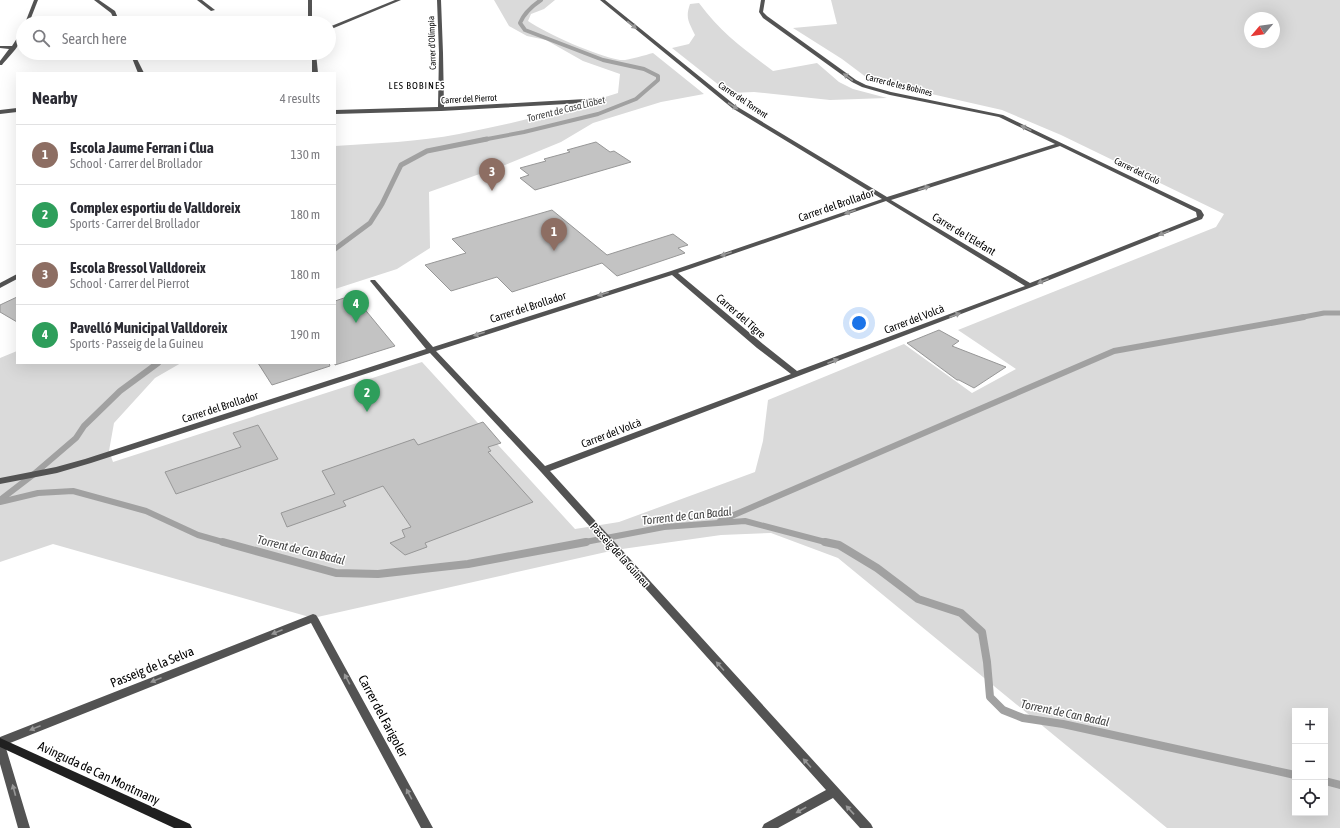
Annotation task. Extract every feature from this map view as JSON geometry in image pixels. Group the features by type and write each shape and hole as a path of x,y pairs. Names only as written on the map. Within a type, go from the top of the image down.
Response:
{"street":[{"path":"30,16 36,0"},
{"path":"96,0 113,12 115,16"},
{"path":"199,0 212,10"},
{"path":"310,0 310,16"},
{"path":"336,26 399,0"},
{"name":"Carrer d'Olímpia","path":"439,0 441,109"},
{"name":"Carrer del Torrent","path":"602,0 723,100 887,199"},
{"name":"Carrer de les Bobines","path":"763,0 761,12 765,17 854,81 877,90 1001,116 1061,144"},
{"path":"0,64 16,44"},
{"path":"0,47 13,48"},
{"path":"135,60 141,72"},
{"path":"314,60 315,72"},
{"name":"Carrer del Pierrot","path":"336,112 441,109 603,100"},
{"path":"0,112 16,110"},
{"name":"Carrer del Brollador","path":"0,481 57,470 88,461 673,272 887,199 1061,144"},
{"name":"Carrer del Cicló","path":"1061,144 1199,211 1201,215 1200,218"},
{"name":"Carrer de l'Elefant","path":"887,199 1030,286"},
{"name":"Carrer del Volcà","path":"544,470 1030,286 1200,218"},
{"name":"Carrer del Tigre","path":"673,272 760,346 797,375"},
{"path":"0,286 16,277"},
{"name":"Passeig de la Guineu","path":"373,281 431,350 544,470 867,828"},
{"name":"Passeig de la Selva","path":"0,743 313,618"},
{"name":"Carrer del Farigoler","path":"313,618 428,828"},
{"path":"0,743 24,828"},
{"name":"Avinguda de Can Montmany","path":"0,743 186,828"},
{"path":"768,828 833,792"}],"shaded area":[{"path":"494,0 555,0 544,9 531,14 528,21 572,44 610,58 623,60 653,53 704,94 661,102 593,123 561,142 505,165 429,192 430,248 397,269 336,289 336,146 413,141 444,137 539,116 618,93 620,74 583,61 546,40 527,36 509,26"},
{"path":"831,0 1340,0 1340,828 1167,828 838,558 771,533 721,535 615,550 313,618 53,544 0,562 0,358 16,351 16,364 179,364 155,378 114,423 109,451 113,462 422,362 575,529 619,522 755,472 763,441 768,400 904,344 972,393 1016,369 958,330 1216,227 1224,214 1061,135 1002,110 870,80 842,59 793,28 837,24"},
{"path":"699,3 724,32 773,71 817,63 839,82 853,89 887,98 830,100 754,92 729,93 672,48 689,44 695,35 688,20 688,13 690,4"}],"building":[{"path":"596,142 610,152 614,151 631,162 535,190 520,178 529,175 520,168 546,161 544,159 570,152 567,150"},
{"path":"552,210 607,255 673,234 688,245 678,248 685,253 617,276 602,263 512,292 497,277 451,291 425,265 466,253 452,239"},
{"path":"353,295 395,346 335,365 336,301"},
{"path":"16,297 16,321 0,312 0,305"},
{"path":"939,330 959,341 952,346 1006,367 974,388 957,380 907,343"},
{"path":"259,364 329,364 330,366 272,385"},
{"path":"483,422 501,443 488,447 491,451 488,452 533,502 425,543 427,547 405,555 390,543 405,537 402,530 411,527 383,486 343,501 346,506 287,527 281,513 335,494 322,471 414,439 418,445"},
{"path":"258,425 278,459 176,494 165,472 241,447 233,433"}],"waterway":[{"name":"Torrent de Casa Llobet","path":"482,140 524,132 598,114 636,99 658,80 658,76 644,69 603,60 525,30 520,23 522,19 529,10 541,0"},
{"name":"Torrent de Casa Llobet","path":"482,140 487,139"},
{"name":"Torrent de Casa Llobet","path":"336,248 370,223 382,204 401,165 427,151 482,140"},
{"path":"1298,318 1324,313 1340,313"},
{"path":"720,521 1114,351 1304,317"},
{"name":"Torrent de Casa Llobet","path":"0,500 34,474 76,438 84,426 120,391 157,364"},
{"name":"Torrent de Can Badal","path":"0,502 38,493 73,491 146,511 198,535 226,543"},
{"name":"Torrent de Can Badal","path":"580,543 664,527 745,521 826,542"},
{"name":"Torrent de Can Badal","path":"223,542 336,573 378,574 468,564 586,542"},
{"name":"Torrent de Can Badal","path":"826,542 839,545 877,568 918,599 961,613 982,632 987,662 990,697 1003,710 1023,718 1063,724 1292,774"},
{"name":"Torrent de Can Badal","path":"1328,782 1340,785"}],"place":[{"name":"Escola Bressol Valldoreix","path":"492,191"},
{"name":"Escola Jaume Ferran i Clua","path":"554,251"},
{"name":"Pavelló Municipal Valldoreix","path":"356,323"},
{"name":"Complex esportiu de Valldoreix","path":"367,412"}],"district":[{"name":"LES BOBINES","path":"417,85"}]}
